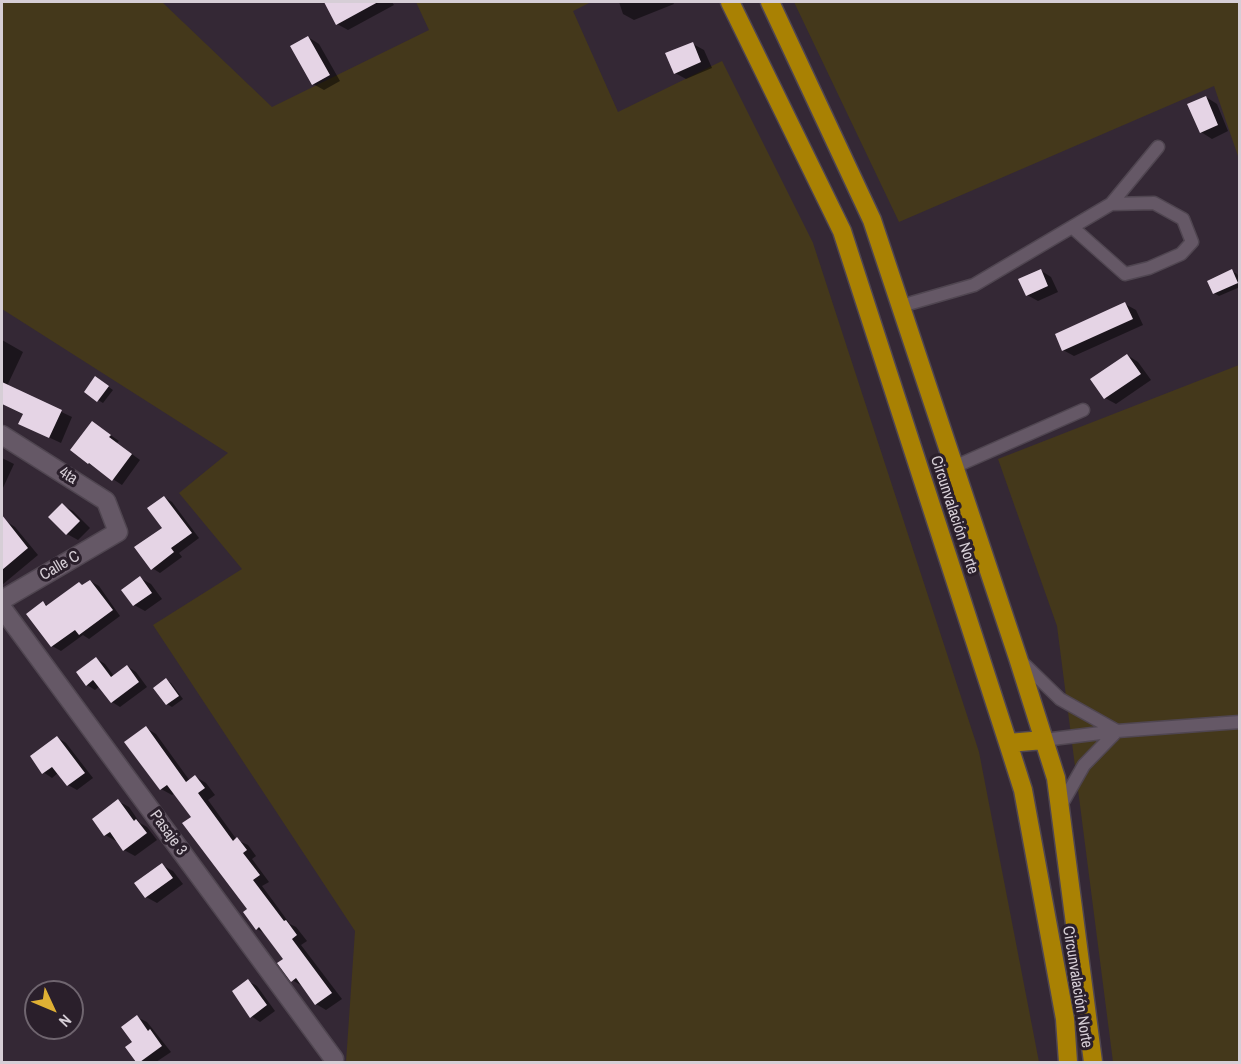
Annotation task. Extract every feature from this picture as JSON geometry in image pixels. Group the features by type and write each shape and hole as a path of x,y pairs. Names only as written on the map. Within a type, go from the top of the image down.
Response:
{"highway":[{"name":"Circunvalación Norte","path":"730,2 842,231 1023,790 1065,1019 1068,1062"},
{"name":"Circunvalación Norte","path":"770,2 872,220 1056,778 1093,1062"},
{"path":"1008,743 1044,740"}],"street":[{"name":"4ta","path":"2,435 106,501 118,532"},
{"name":"Calle C","path":"2,600 118,532"},
{"name":"Pasaje 3","path":"2,608 334,1059"}],"lane":[{"path":"901,306 974,285 1111,204 1158,147"},
{"path":"1072,227 1125,274 1149,268 1181,254 1192,242 1183,219 1154,203 1111,204"},
{"path":"954,467 1083,410"},
{"path":"1018,658 1060,699 1117,731"},
{"path":"1044,740 1117,731 1239,722"},
{"path":"1060,807 1084,765 1117,731"}],"shaded area":[{"path":"2,2 162,2 272,107 429,30 416,2 591,2 573,11 618,112 722,61 813,243 979,752 1039,1062 346,1062 355,931 153,625 242,569 179,493 228,453 2,309"},
{"path":"794,2 1239,2 1239,159 1214,86 899,222"},
{"path":"1239,365 1239,1062 1113,1062 1057,626 998,459"}],"building":[{"path":"324,2 378,2 336,25"},
{"path":"308,36 330,75 312,85 290,46"},
{"path":"693,42 701,62 674,74 665,53"},
{"path":"1206,96 1218,125 1200,133 1187,104"},
{"path":"1041,269 1048,286 1026,296 1018,279"},
{"path":"1232,269 1238,283 1213,294 1207,281"},
{"path":"1125,302 1133,319 1062,351 1055,334"},
{"path":"1127,354 1141,374 1104,399 1090,379"},
{"path":"95,376 109,386 97,402 84,392"},
{"path":"2,382 62,410 49,438 18,424 23,414 2,404"},
{"path":"92,421 132,454 112,481 70,450"},
{"path":"164,496 192,533 171,548 174,552 151,570 134,547 162,528 147,508"},
{"path":"62,503 80,521 66,535 48,517"},
{"path":"2,515 28,548 2,570"},
{"path":"140,576 152,593 133,606 121,590"},
{"path":"90,580 113,610 79,635 75,630 51,647 26,614 43,601 46,606 79,582 82,585"},
{"path":"96,657 111,677 127,665 139,682 111,703 93,680 86,686 76,672"},
{"path":"166,678 179,696 166,705 153,688"},
{"path":"146,726 186,782 195,775 205,788 198,793 233,841 237,837 247,850 243,853 260,875 253,880 297,935 292,939 332,993 315,1005 296,978 291,982 277,963 283,959 259,927 256,930 243,912 247,909 182,823 191,817 167,785 160,790 124,742"},
{"path":"57,736 85,773 67,786 52,767 42,774 30,756"},
{"path":"118,799 134,821 136,819 147,833 123,851 110,832 104,836 92,819"},
{"path":"162,863 173,878 145,898 134,883"},
{"path":"248,979 267,1005 250,1018 232,991"},
{"path":"137,1015 162,1046 140,1062 136,1062 125,1047 132,1042 121,1027"}]}
